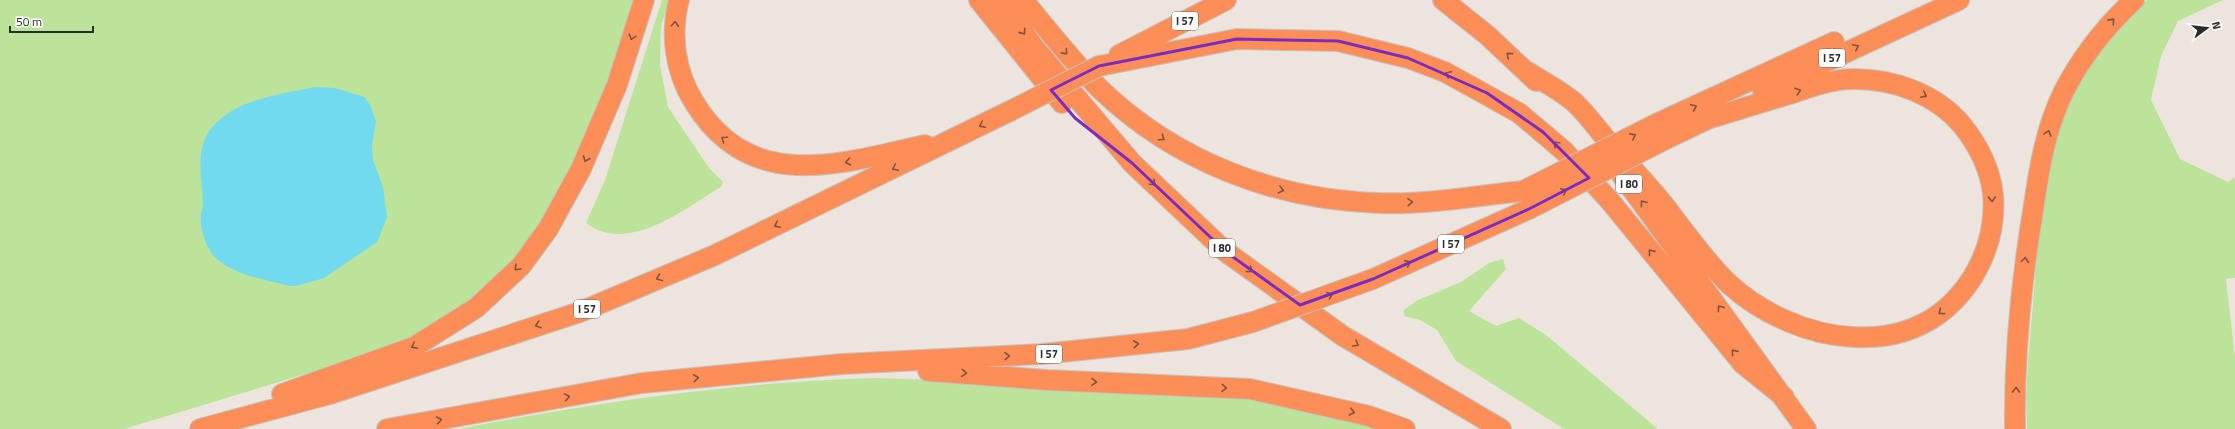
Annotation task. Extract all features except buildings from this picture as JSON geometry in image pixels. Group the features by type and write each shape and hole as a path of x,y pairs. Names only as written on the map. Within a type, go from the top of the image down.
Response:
{"highway":[{"path":"185,429 414,347 482,302 521,266 548,229 581,169 617,85 644,0"},
{"path":"679,0 676,13 676,51 680,74 689,94 714,131 753,156 781,164 836,164 955,138"},
{"path":"979,0 1032,68 1075,118 1132,163"},
{"name":"I 80","path":"1001,0 1032,46 1132,163 1226,252 1343,336 1501,429"},
{"path":"1023,0 1067,54 1101,89 1167,141 1210,164 1236,175 1284,191 1343,201 1379,203 1526,200 1926,0"},
{"name":"I 57","path":"200,429 330,394 580,312 715,255 1099,66 1151,48 1226,0"},
{"name":"I 80","path":"1442,0 1486,35 1528,72 1590,137 1628,184 1806,429"},
{"name":"I 57","path":"1662,131 1707,119 1882,34 1959,0"},
{"path":"2015,429 2019,312 2027,248 2046,137 2064,92 2085,55 2114,19 2134,0"},
{"path":"1151,48 1237,39 1338,41 1408,58 1445,72 1486,93 1519,112 1564,151 1610,201 1743,364 1784,397"},
{"path":"1528,72 1574,102 1662,203 1694,244 1728,283 1762,308 1796,325 1847,337 1877,338 1910,330 1938,315 1965,290 1975,275 1989,237 1993,215 1993,194 1988,170 1977,148 1956,118 1941,105 1924,95 1879,81 1852,79 1824,83 1707,119"},
{"name":"I 57","path":"387,429 642,383 842,364 1042,354 1188,339 1253,322 1373,279 1526,200"},
{"path":"842,364 1047,380 1250,389 1370,416 1405,429"}],"highlighted area":[{"path":"1237,39 1338,41 1408,58 1487,93 1543,132 1589,178 1529,209 1373,279 1300,305 1226,252 1132,163 1075,118 1051,90 1099,66"}],"green space":[{"path":"0,0 635,0 595,117 558,198 524,248 487,287 458,311 411,339 358,358 124,429 0,429"},
{"path":"662,0 669,0 661,26 660,65 668,107 709,168 723,182 722,186 691,206 656,225 638,231 620,234 602,232 586,223 605,180"},
{"path":"2147,0 2223,0 2178,21 2161,56 2151,100 2180,159 2228,182 2235,177 2235,278 2226,279 2235,358 2235,429 2027,429 2028,367 2038,245 2045,185 2053,146 2067,107 2089,66 2102,46 2132,13"},
{"path":"1503,259 1506,269 1469,311 1496,326 1519,318 1546,335 1658,429 1564,429 1456,361 1437,330 1420,320 1404,316 1404,310 1418,300 1461,282 1489,263"},
{"path":"875,378 1025,383 1251,396 1393,429 459,429 562,410 666,395 770,384"}],"water":[{"path":"315,87 335,88 364,97 370,105 376,121 372,145 373,160 383,187 387,217 377,242 324,278 296,286 289,286 231,269 212,254 206,243 201,225 203,204 200,162 204,141 216,123 226,115 250,102"}]}
